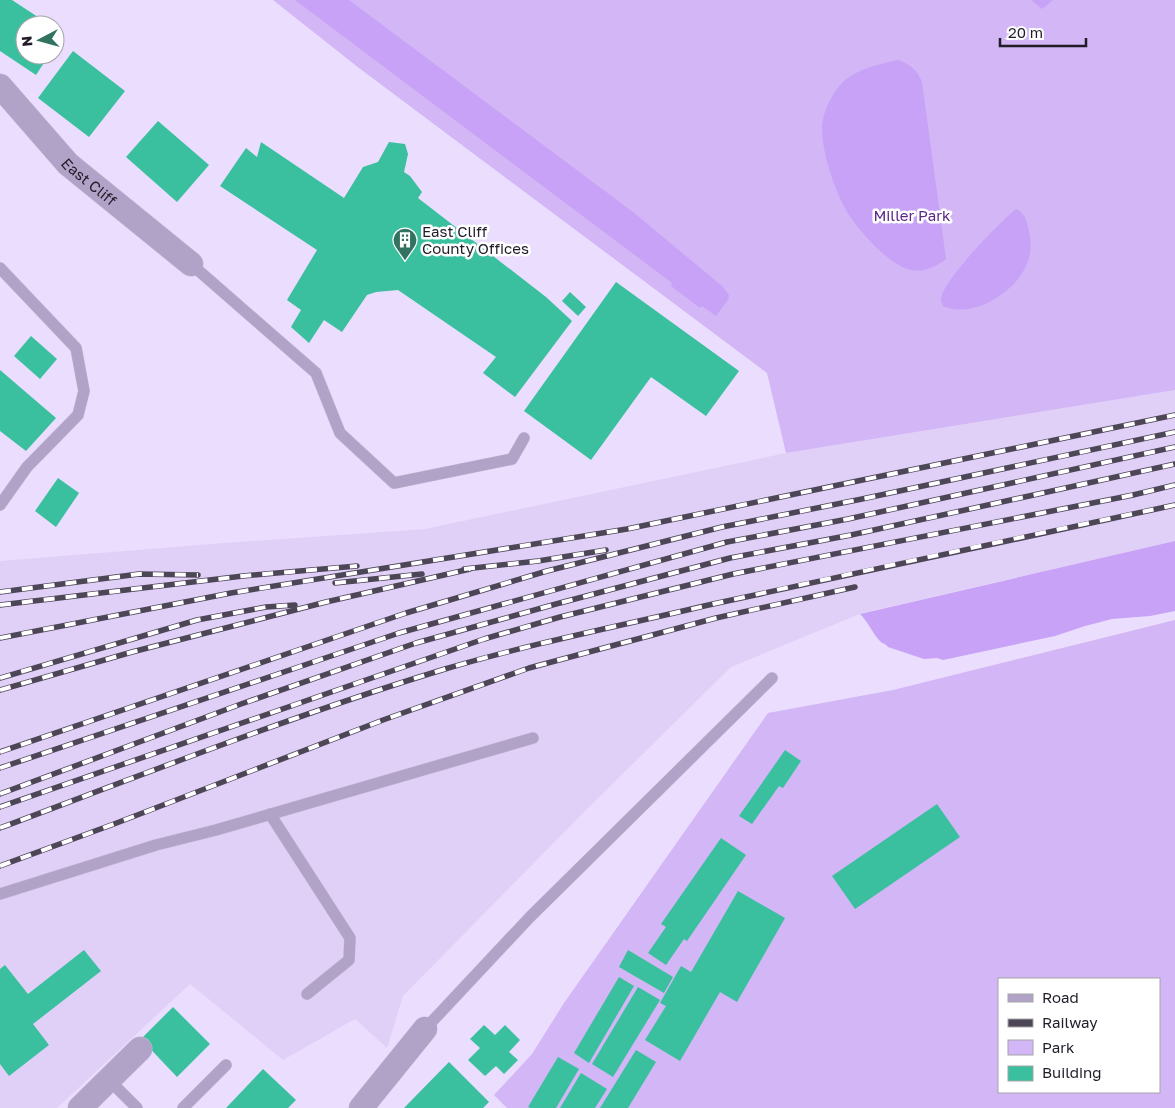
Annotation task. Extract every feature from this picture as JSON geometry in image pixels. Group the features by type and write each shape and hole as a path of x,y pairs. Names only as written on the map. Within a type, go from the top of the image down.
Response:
{"street":[{"name":"East Cliff","path":"0,86 68,164 191,264"},
{"path":"361,1108 425,1029"},
{"path":"80,1108 140,1049"}],"lane":[{"path":"191,264 316,373 340,433 394,482 512,459 524,438"},
{"path":"0,268 76,348 84,391 78,415 27,467 0,505"},
{"path":"425,1029 530,918 772,678"},
{"path":"0,894 156,845 532,738"},
{"path":"270,814 350,938 349,960 307,994"},
{"path":"183,1108 226,1065"},
{"path":"109,1080 137,1108"}],"shaded area":[{"path":"1175,390 1175,541 862,613 731,667 585,811 403,996 387,1048 355,1019 283,1060 190,984 57,1108 0,1108 0,561 425,529 786,453"}],"green space":[{"name":"Miller Park","path":"273,0 1175,0 1175,390 786,453 767,373 359,68"},
{"path":"295,0 349,0 633,212 722,286 729,295 728,300 716,316 702,306 700,308 671,286 672,283"},
{"path":"1031,0 1053,0 1042,9"},
{"path":"898,60 913,68 922,82 946,259 920,271 911,270 894,262 868,239 854,222 834,184 824,149 823,121 836,90 845,80 864,69"},
{"path":"1016,209 1023,214 1025,219 1031,248 1023,272 1005,292 981,306 955,309 943,306 941,299 951,279 986,238"},
{"path":"1175,541 1175,611 1150,616 1112,619 1055,636 943,660 937,658 924,659 888,647 879,640 860,614"},
{"path":"1175,620 1175,1108 507,1108 494,1095 532,1054 564,1003 768,713 893,690"}],"building":[{"path":"0,0 12,0 35,15 15,15 15,61 0,51"},
{"path":"73,51 125,91 89,137 38,98 63,65 65,65 65,62"},
{"path":"21,65 42,65 36,75"},
{"path":"158,121 209,165 177,202 126,157"},
{"name":"East Cliff County Offices","path":"261,142 344,198 363,167 378,162 389,142 405,144 408,154 404,172 410,176 422,192 418,198 546,297 572,321 515,397 483,373 496,357 398,290 376,292 367,295 342,332 324,320 309,343 291,327 301,310 287,300 317,250 220,186 246,148 257,157"},
{"path":"616,282 739,371 706,416 651,377 591,460 524,411"},
{"path":"570,292 586,307 578,316 562,301"},
{"path":"31,336 57,359 40,379 14,356"},
{"path":"0,370 56,418 26,451 0,431"},
{"path":"58,478 79,493 56,527 35,511"},
{"path":"785,750 801,761 783,788 779,786 752,824 739,816"},
{"path":"937,804 960,837 855,909 832,876"},
{"path":"721,838 746,855 687,941 684,939 666,965 648,953 666,927 661,924"},
{"path":"738,891 785,918 737,1002 720,992 680,1061 645,1040 666,1006 660,1003 681,966 691,972"},
{"path":"84,950 101,971 33,1024 49,1045 9,1076 0,1064 0,969 5,965 28,994"},
{"path":"628,950 673,977 664,993 619,967"},
{"path":"619,977 634,986 589,1063 574,1053"},
{"path":"638,987 660,1000 613,1077 592,1064"},
{"path":"173,1007 210,1044 177,1077 141,1039"},
{"path":"484,1025 495,1035 505,1025 520,1040 509,1052 518,1060 504,1074 496,1066 485,1076 468,1060 480,1048 470,1039"},
{"path":"636,1050 656,1062 628,1108 600,1108"},
{"path":"558,1057 579,1069 556,1108 528,1107"},
{"path":"449,1062 489,1102 483,1108 404,1108"},
{"path":"263,1069 296,1100 288,1108 226,1108"},
{"path":"581,1073 607,1089 595,1108 560,1108"}],"railway":[{"path":"0,638 231,593 627,529 1175,415"},
{"path":"0,752 406,613 547,571 722,527 1175,432"},
{"path":"0,768 399,633 727,542 848,519 1175,447"},
{"path":"0,794 241,704 416,643 730,558 851,535 1175,464"},
{"path":"0,807 484,639 560,617 733,574 1133,495 1175,485"},
{"path":"0,828 277,725 445,669 545,643 713,604 1175,505"},
{"path":"464,569 538,561 606,550"},
{"path":"0,605 243,576 357,566"},
{"path":"0,690 132,652 326,602 470,569"},
{"path":"0,592 139,574 198,575"},
{"path":"335,583 422,574"},
{"path":"0,866 383,720 529,668 716,618 855,587"},
{"path":"0,678 197,620 266,607 295,605"}],"place":[{"name":"East Cliff County Offices","path":"405,261"}]}
